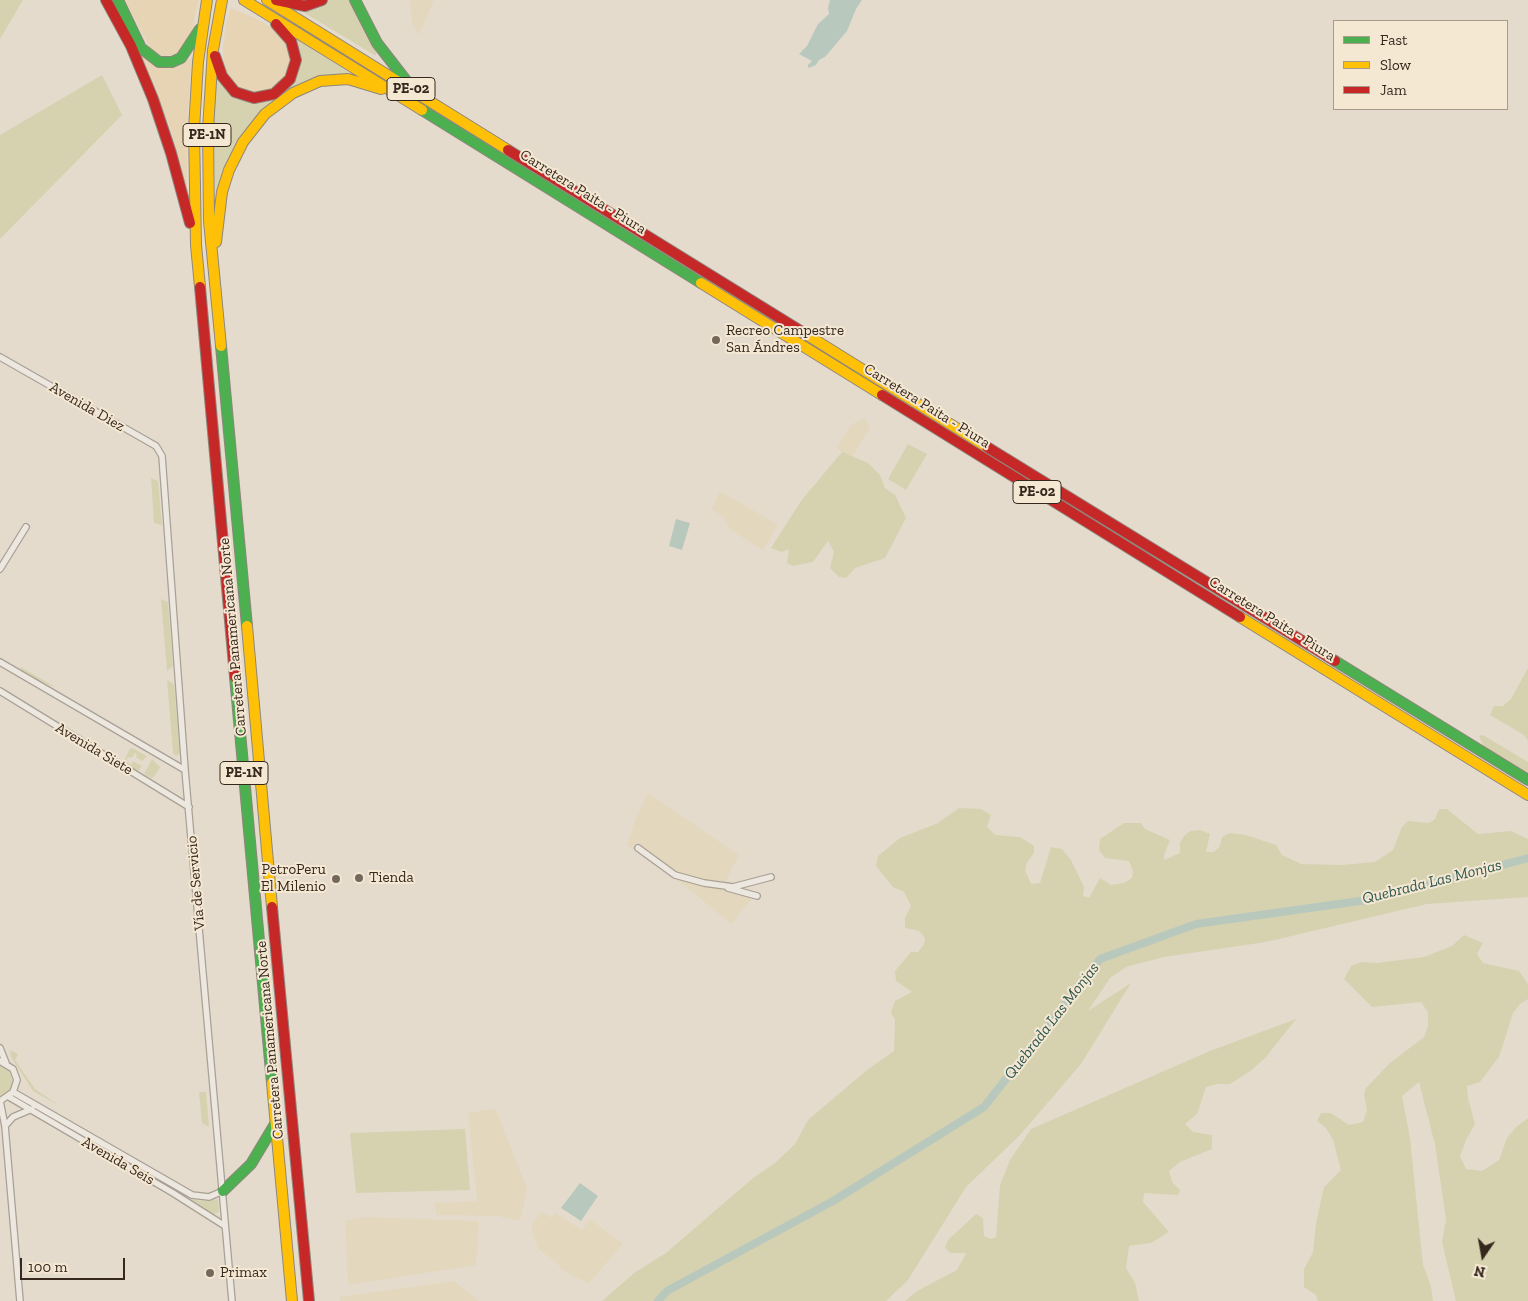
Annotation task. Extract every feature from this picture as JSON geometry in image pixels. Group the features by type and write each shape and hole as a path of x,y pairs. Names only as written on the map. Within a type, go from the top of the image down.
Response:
{"highway":[{"path":"106,0 130,46 153,99 178,176 196,245"},
{"path":"118,0 141,48 150,57 159,62 172,62 181,58 191,46 203,24"},
{"name":"Carretera Panamericana Norte","path":"207,0 203,24 194,129 196,245 292,1301"},
{"name":"PE-02","path":"244,0 260,10"},
{"name":"Carretera Paita - Piura","path":"267,0 1103,519 1528,780"},
{"path":"276,0 305,6 322,0"},
{"path":"355,0 377,43 415,91"},
{"name":"Carretera Panamericana Norte","path":"222,1 213,50 207,170 214,270 308,1301"},
{"path":"213,50 222,76 235,92 244,96 259,98 270,96 282,89 294,69 295,50 287,36 260,10"},
{"name":"Carretera Paita - Piura","path":"260,10 1528,795"},
{"path":"214,270 220,208 229,170 246,137 270,109 304,87 330,79 358,81 406,99"},
{"path":"226,583 242,581"},
{"path":"266,1024 284,1022"},
{"path":"223,1191 251,1164 267,1141 275,1124"}],"street":[{"name":"Avenida Diez","path":"0,357 156,446 160,451 163,465"},
{"name":"Vía de Servicio","path":"163,465 188,807 232,1301"},
{"path":"0,569 26,527"},
{"name":"Avenida Siete","path":"0,662 185,770"},
{"name":"Avenida Siete","path":"0,691 188,807"},
{"path":"638,848 675,875 757,896"},
{"path":"721,886 744,885 771,876"},
{"path":"0,1048 3,1062 16,1074 16,1087 11,1095 0,1101 5,1126 20,1301"},
{"name":"Avenida Seis","path":"11,1095 38,1107 192,1195 209,1196 223,1191"},
{"name":"Avenida Seis","path":"11,1095 30,1109 185,1200 225,1226"},
{"path":"5,1126 12,1117 38,1107"}],"shaded area":[{"path":"0,0 23,0 0,39"},
{"path":"329,0 351,0 376,51 376,56 303,12 320,8"},
{"path":"410,0 434,0 419,35 412,23"},
{"path":"830,0 862,0 847,31 825,57 819,60 816,65 808,68 812,61 799,54 807,46 818,24 829,14"},
{"path":"293,37 356,77 345,74 316,77 286,92 294,82 300,63 299,50"},
{"path":"217,73 222,84 235,97 255,103 276,100 263,112 216,205 213,131"},
{"path":"102,75 122,115 0,239 0,135"},
{"path":"865,418 870,427 850,461 837,447 852,424"},
{"path":"908,444 927,454 906,490 888,479"},
{"path":"842,452 868,463 880,475 885,488 895,495 906,518 885,558 855,568 846,578 839,577 830,568 834,552 828,541 813,562 793,566 787,563 789,549 782,552 771,548 801,501"},
{"path":"151,478 158,481 162,525 154,523"},
{"path":"720,491 778,525 763,550 729,529 724,518 712,509"},
{"path":"676,519 690,523 682,550 669,546"},
{"path":"161,599 168,602 173,666 167,671"},
{"path":"21,667 55,687 43,683 20,670"},
{"path":"1528,668 1528,741 1524,735 1490,715 1494,706 1503,706 1511,699"},
{"path":"167,680 174,684 180,753 176,756 173,753"},
{"path":"1483,735 1528,762 1528,774 1484,747 1479,736"},
{"path":"132,748 147,756 142,761 136,757 137,754 135,753 131,758 128,757 126,761 131,765 133,761 142,766 138,771 124,762 129,750"},
{"path":"152,759 160,767 154,777 151,778 144,774"},
{"path":"648,793 739,855 725,883 752,899 731,924 689,889 627,845 635,820"},
{"path":"959,808 981,809 991,815 987,827 995,835 1020,837 1034,846 1034,853 1027,862 1025,870 1031,884 1040,883 1051,847 1062,849 1071,860 1084,887 1083,896 1089,898 1100,878 1111,885 1124,883 1132,878 1133,871 1129,861 1105,858 1099,850 1100,839 1124,823 1141,823 1145,829 1170,840 1164,860 1180,853 1180,843 1190,831 1200,830 1210,834 1206,852 1214,852 1220,846 1222,837 1230,833 1246,835 1276,845 1282,855 1301,864 1342,865 1375,862 1393,850 1402,827 1408,821 1429,823 1435,819 1439,809 1447,809 1478,834 1511,831 1528,839 1528,897 1427,904 1266,942 1164,957 1126,967 1110,978 1088,1011 1131,983 1081,1064 1020,1135 966,1187 908,1280 886,1301 602,1301 634,1273 666,1253 753,1178 774,1164 795,1144 808,1120 867,1070 894,1051 895,1020 891,1012 895,1001 912,992 896,981 895,971 911,952 918,952 924,944 925,938 919,931 905,928 905,918 911,906 904,892 893,887 876,866 878,856 900,838 938,823"},
{"path":"1464,935 1483,943 1477,954 1483,963 1519,971 1528,984 1528,999 1520,1004 1513,1013 1499,1057 1480,1082 1467,1086 1475,1124 1460,1156 1466,1169 1482,1171 1499,1160 1507,1138 1516,1127 1528,1118 1528,1301 1456,1301 1442,1242 1446,1219 1435,1145 1419,1082 1402,1096 1410,1138 1423,1265 1431,1286 1433,1301 1318,1301 1316,1295 1304,1287 1304,1269 1313,1252 1316,1223 1324,1187 1341,1170 1333,1140 1326,1128 1317,1121 1321,1113 1331,1113 1349,1125 1363,1122 1367,1110 1364,1095 1366,1088 1390,1063 1424,1037 1428,1026 1428,1012 1421,1002 1372,1007 1344,979 1351,966 1361,962 1377,963 1424,957 1452,946"},
{"path":"1296,1019 1266,1057 1252,1070 1230,1084 1206,1087 1197,1114 1185,1124 1193,1132 1212,1135 1212,1149 1180,1162 1169,1171 1172,1182 1180,1190 1178,1195 1144,1193 1143,1202 1169,1232 1151,1243 1129,1246 1126,1268 1135,1283 1139,1301 905,1301 917,1291 957,1270 966,1253 950,1253 945,1247 948,1240 976,1214 983,1218 984,1236 991,1239 996,1237 1000,1185 1010,1160 1031,1129 1210,1051"},
{"path":"10,1050 18,1054 15,1060 35,1089 60,1106 33,1091 11,1057"},
{"path":"0,1066 10,1072 13,1083 8,1093 0,1098"},
{"path":"199,1092 206,1092 209,1127 202,1123"},
{"path":"496,1109 527,1188 519,1221 498,1216 436,1215 435,1203 477,1201 468,1113"},
{"path":"465,1129 470,1190 356,1193 350,1133"},
{"path":"580,1183 598,1196 581,1221 561,1208"},
{"path":"188,1199 205,1201 218,1199 219,1212 213,1214"},
{"path":"542,1212 552,1218 555,1213 582,1230 590,1219 623,1244 588,1284 561,1269 558,1264 538,1249 531,1229 533,1222"},
{"path":"366,1217 479,1221 476,1265 348,1285 345,1220"},
{"path":"454,1281 479,1301 340,1301 340,1297"}],"sand":[{"path":"125,0 198,0 191,38 180,54 163,56 151,50"},
{"path":"231,8 257,19 272,28 287,45 291,60 289,73 277,88 256,95 237,88 228,76 224,68 223,47 226,24"},
{"path":"129,32 146,59 154,65 172,68 180,66 192,57 187,124 187,188 171,130"}],"waterway":[{"name":"Quebrada Las Monjas","path":"658,1301 667,1291 833,1201 984,1107 1100,959 1196,924 1374,899 1528,858"}],"traffic: fast":[{"path":"118,0 141,48 159,62 172,62 181,58 200,29"},
{"path":"355,0 377,43 408,83"},
{"path":"422,110 701,283"},
{"path":"221,346 247,626"},
{"path":"1335,661 1528,780"},
{"path":"235,677 272,1083"},
{"path":"223,1191 251,1164 275,1124"}],"traffic: slow":[{"path":"200,287 196,245 194,129 198,62 207,0"},
{"path":"221,346 209,221 208,129 213,50 222,0"},
{"path":"244,0 422,110"},
{"path":"267,0 508,150"},
{"path":"216,242 222,192 229,170 243,142 265,114 293,93 320,81 348,79 381,89"},
{"path":"701,283 882,395"},
{"path":"804,333 987,447"},
{"path":"1240,617 1528,795"},
{"path":"247,626 272,907"},
{"path":"272,1083 292,1301"}],"traffic: jam":[{"path":"106,0 131,46 153,99 171,153 190,223"},
{"path":"276,0 305,6 322,0"},
{"path":"215,56 222,76 235,92 254,98 274,94 290,79 296,60 291,41 276,24"},
{"path":"508,150 804,333"},
{"path":"200,287 235,677"},
{"path":"882,395 1240,617"},
{"path":"987,447 1335,661"},
{"path":"272,907 309,1301"}],"place":[{"name":"Recreo Campestre San Ándres","path":"716,340"},
{"name":"Tienda","path":"359,878"},
{"name":"PetroPeru El Milenio","path":"336,879"},
{"name":"Primax","path":"210,1273"}]}
